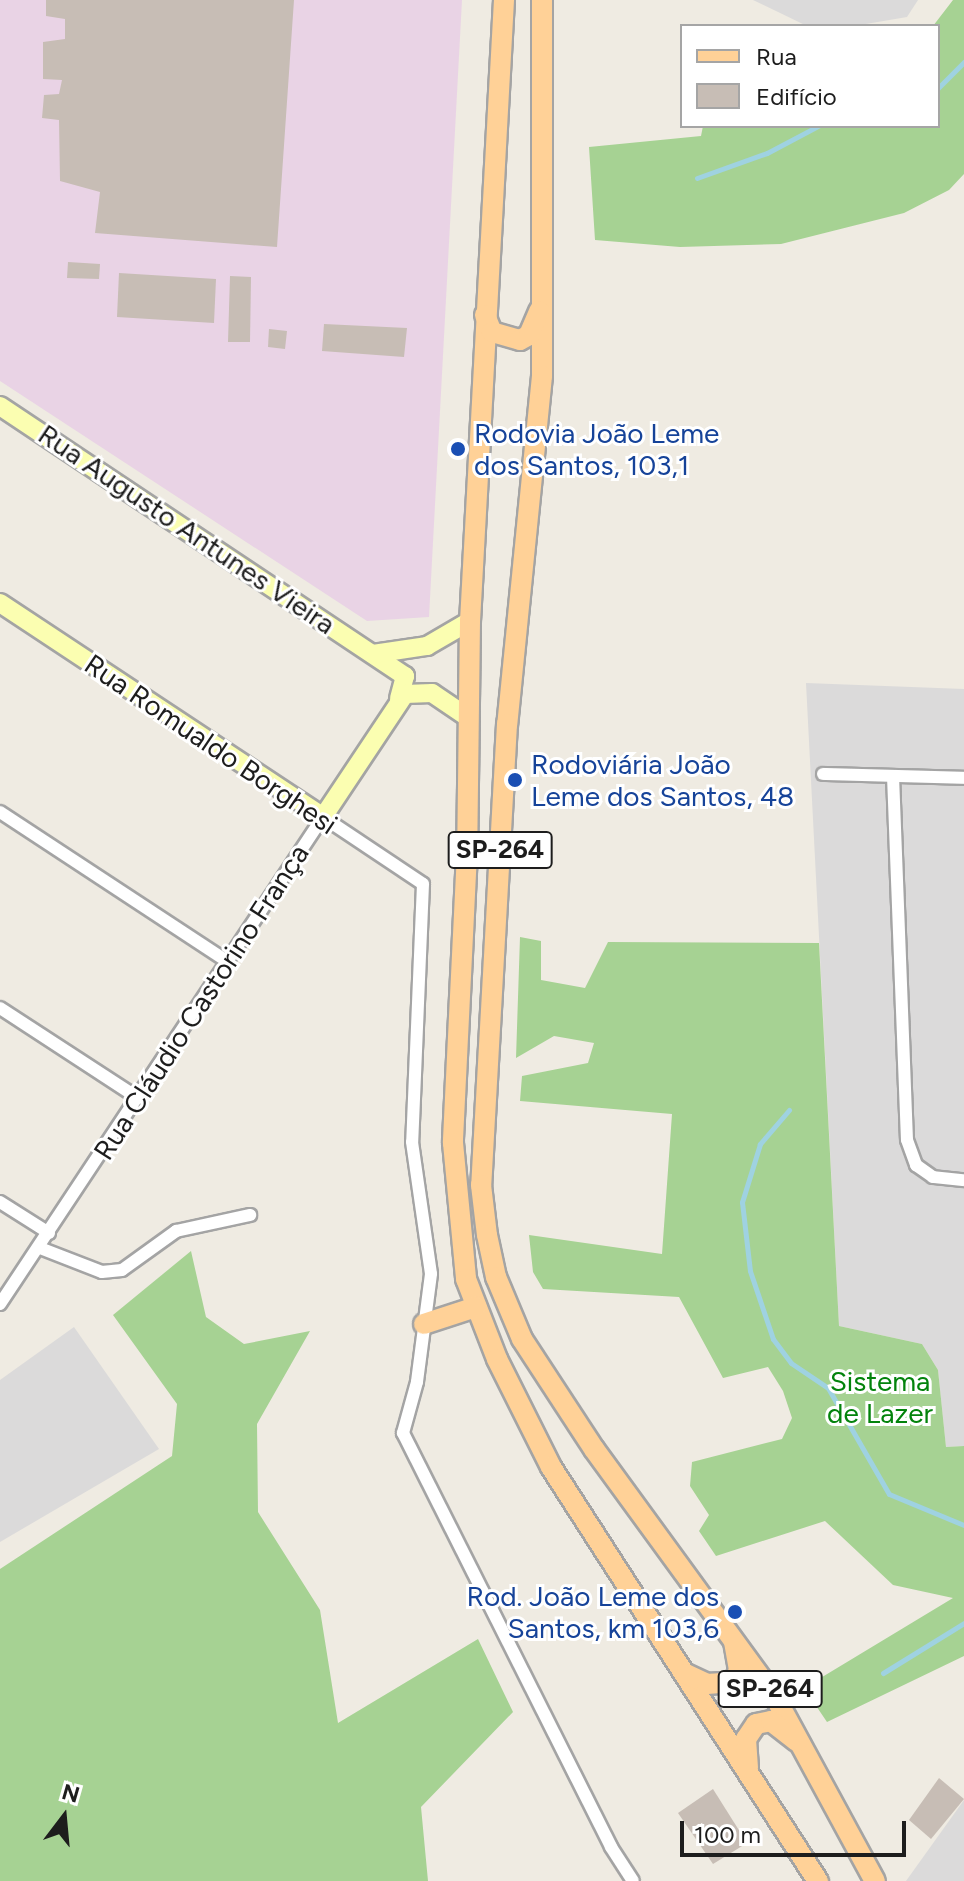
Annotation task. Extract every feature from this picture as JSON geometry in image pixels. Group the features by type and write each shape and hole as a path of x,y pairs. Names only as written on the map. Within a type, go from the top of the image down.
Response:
{"main road":[{"name":"SP-264","path":"504,0 470,621 466,716 467,853 453,1143 455,1201 466,1279 476,1307 551,1467 818,1881"},
{"name":"SP-264","path":"542,0 542,376 507,724 481,1185 487,1235 496,1277 522,1339 594,1449 729,1628 807,1753 875,1881"},
{"path":"485,315 492,332 520,340 535,324 544,292"},
{"path":"424,1324 476,1307"},
{"path":"686,1674 707,1684 734,1682 739,1670 729,1628"},
{"path":"748,1772 746,1739 756,1724 771,1721 783,1727 807,1753"}],"street":[{"name":"Rua Augusto Antunes Vieira","path":"3,415 405,676"},
{"name":"Rua Romualdo Borghesi","path":"0,603 423,884 412,1142 431,1274 424,1324"},
{"path":"373,654 427,646 470,621"},
{"name":"Rua Cláudio Castorino França","path":"0,1304 323,817 399,698 405,676"},
{"path":"399,698 415,691 432,693 466,716"},
{"path":"823,774 964,778"},
{"path":"893,776 907,1140 916,1165 933,1177 964,1180"},
{"path":"0,812 228,962"},
{"path":"0,1008 138,1098"},
{"path":"0,1202 49,1233"},
{"path":"40,1248 102,1272 122,1270 176,1231 250,1215"},
{"path":"424,1324 403,1433 611,1847 633,1881"}],"shaded area":[{"path":"0,0 462,0 429,617 367,621 0,381"},
{"path":"753,0 918,0 907,17 866,24 803,24"},
{"path":"806,683 964,689 964,1446 946,1447 938,1370 922,1344 839,1326"},
{"path":"74,1327 159,1449 0,1542 0,1380"},
{"path":"964,1800 964,1881 906,1881"}],"green space":[{"path":"953,0 964,0 964,174 949,190 904,213 781,244 680,247 595,240 589,147 701,136 703,128 940,128 940,24 935,24"},
{"name":"Sistema de Lazer","path":"520,937 541,941 541,980 585,988 608,942 819,943 839,1326 922,1344 938,1370 946,1447 964,1446 964,1656 827,1722 804,1688 953,1598 893,1585 825,1521 716,1556 699,1531 709,1515 690,1486 692,1462 782,1439 792,1418 783,1391 768,1367 723,1378 679,1297 543,1289 533,1272 529,1235 662,1254 672,1114 520,1101 522,1076 588,1063 594,1043 554,1036 516,1058"},
{"path":"191,1251 206,1317 244,1344 310,1331 257,1424 258,1512 320,1610 338,1723 478,1639 513,1712 421,1807 428,1881 0,1881 0,1569 172,1456 177,1404 113,1315"}],"building":[{"path":"46,0 294,0 277,247 95,233 100,192 60,181 59,120 42,118 44,95 59,94 62,80 43,79 43,42 65,39 65,19 46,16"},
{"path":"68,262 100,264 99,279 67,278"},
{"path":"119,273 216,279 214,323 117,317"},
{"path":"230,276 251,277 250,342 228,342"},
{"path":"324,324 407,328 404,357 322,351"},
{"path":"269,329 287,331 285,349 268,347"},
{"path":"939,1778 964,1799 931,1839 909,1820"},
{"path":"713,1789 747,1843 713,1864 678,1813"}],"waterway":[{"path":"940,86 964,62"},
{"path":"697,178 767,153 814,128"},
{"path":"789,1110 760,1144 742,1202 750,1271 773,1339 791,1363 828,1388 889,1494 964,1525"},
{"path":"883,1673 964,1623"}],"place":[{"name":"Rodovia João Leme dos Santos, 103,1","path":"458,449"},
{"name":"Rodoviária João Leme dos Santos, 48","path":"515,780"},
{"name":"Rod. João Leme dos Santos, km 103,6","path":"735,1612"}]}
